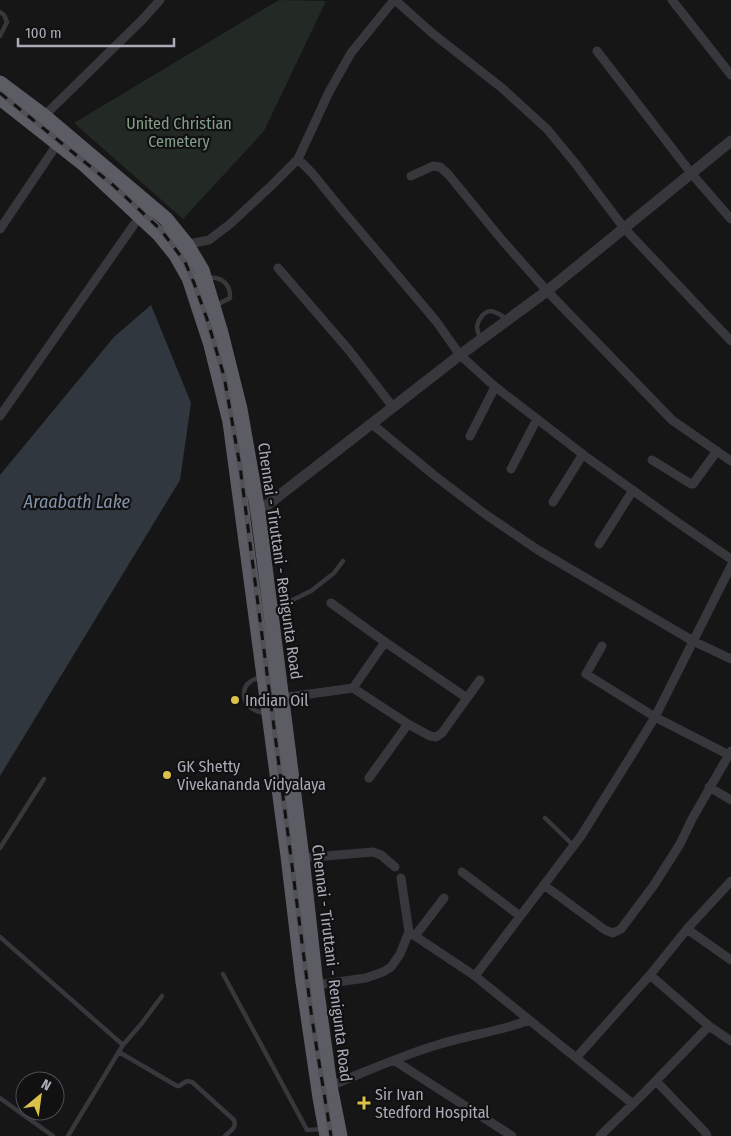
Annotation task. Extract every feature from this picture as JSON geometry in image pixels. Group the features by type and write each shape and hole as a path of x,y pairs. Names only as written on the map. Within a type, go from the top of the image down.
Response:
{"highway":[{"name":"Chennai - Tiruttani - Renigunta Road","path":"0,83 44,116 150,204 187,245 202,270 221,333 240,409 258,512 302,858 316,985 330,1086 340,1136"},
{"name":"Chennai - Tiruttani - Renigunta Road","path":"0,98 84,164 159,234 176,255 189,278 211,345 230,422 303,982 326,1133"}],"street":[{"path":"44,116 160,0"},
{"path":"170,248 209,240 230,224 298,159 351,53 394,0 432,33 502,88 547,129 624,228 731,341"},
{"path":"672,0 731,75"},
{"path":"596,51 691,173 731,219"},
{"path":"242,514 258,512 460,355 547,291 731,141"},
{"path":"0,229 58,143"},
{"path":"298,159 312,173 436,320 460,355 495,387 583,454 731,559"},
{"path":"411,176 433,166 440,167 448,174 547,291 672,420 731,461"},
{"path":"0,416 140,216"},
{"path":"278,268 348,349 393,407"},
{"path":"470,436 495,387"},
{"path":"511,469 537,419"},
{"path":"372,424 435,476 538,550 694,641 731,659"},
{"path":"652,460 693,484 717,451"},
{"path":"553,502 583,454"},
{"path":"599,544 633,490"},
{"path":"475,976 574,846 601,804 655,717 731,566"},
{"path":"331,603 467,698"},
{"path":"353,688 386,642"},
{"path":"544,886 605,930 613,933 621,929 654,885 680,844 709,787 730,753 655,717 586,674 602,646"},
{"path":"281,698 353,688 408,724 430,736 436,736 442,733 480,680"},
{"path":"369,778 408,724"},
{"path":"709,787 731,800"},
{"path":"302,858 373,852 395,867"},
{"path":"462,872 520,916"},
{"path":"401,878 412,934 475,976 633,1104"},
{"path":"576,1058 650,975 686,929 731,881"},
{"path":"316,985 366,978 391,967 412,934 444,898"},
{"path":"686,929 731,960"},
{"path":"650,975 709,1026 731,1041"},
{"path":"330,1086 437,1045 515,1026 529,1020"},
{"path":"600,1136 709,1026"},
{"path":"395,1061 512,1136"},
{"path":"656,1081 707,1136"}],"lane":[{"path":"0,12 4,15 7,22 0,36"},
{"path":"204,278 219,278 226,283 230,292 230,298 213,307"},
{"path":"481,340 477,324 486,312 498,313 508,320"},
{"path":"270,611 311,591 334,573 343,561"},
{"path":"264,676 250,682 244,688 244,696 249,707 269,716"},
{"path":"0,848 44,779"},
{"path":"545,818 574,846"},
{"path":"0,937 123,1045"},
{"path":"223,974 307,1130 326,1133"},
{"path":"68,1136 123,1045 162,996"},
{"path":"119,1052 177,1086 187,1081 192,1082 234,1120 235,1127 225,1136"},
{"path":"0,1100 53,1136"}],"green space":[{"name":"United Christian Cemetery","path":"279,0 326,1 264,131 183,219 74,123"}],"water":[{"name":"Araabath Lake","path":"151,305 191,403 180,480 0,776 0,475 114,337"}],"railway":[{"path":"0,93 113,185 161,230 185,262 207,319 224,376 240,466 312,1019 331,1136"}],"place":[{"name":"Indian Oil","path":"235,700"},
{"name":"GK Shetty Vivekananda Vidyalaya","path":"167,775"},
{"name":"Sir Ivan Stedford Hospital","path":"364,1103"}]}
